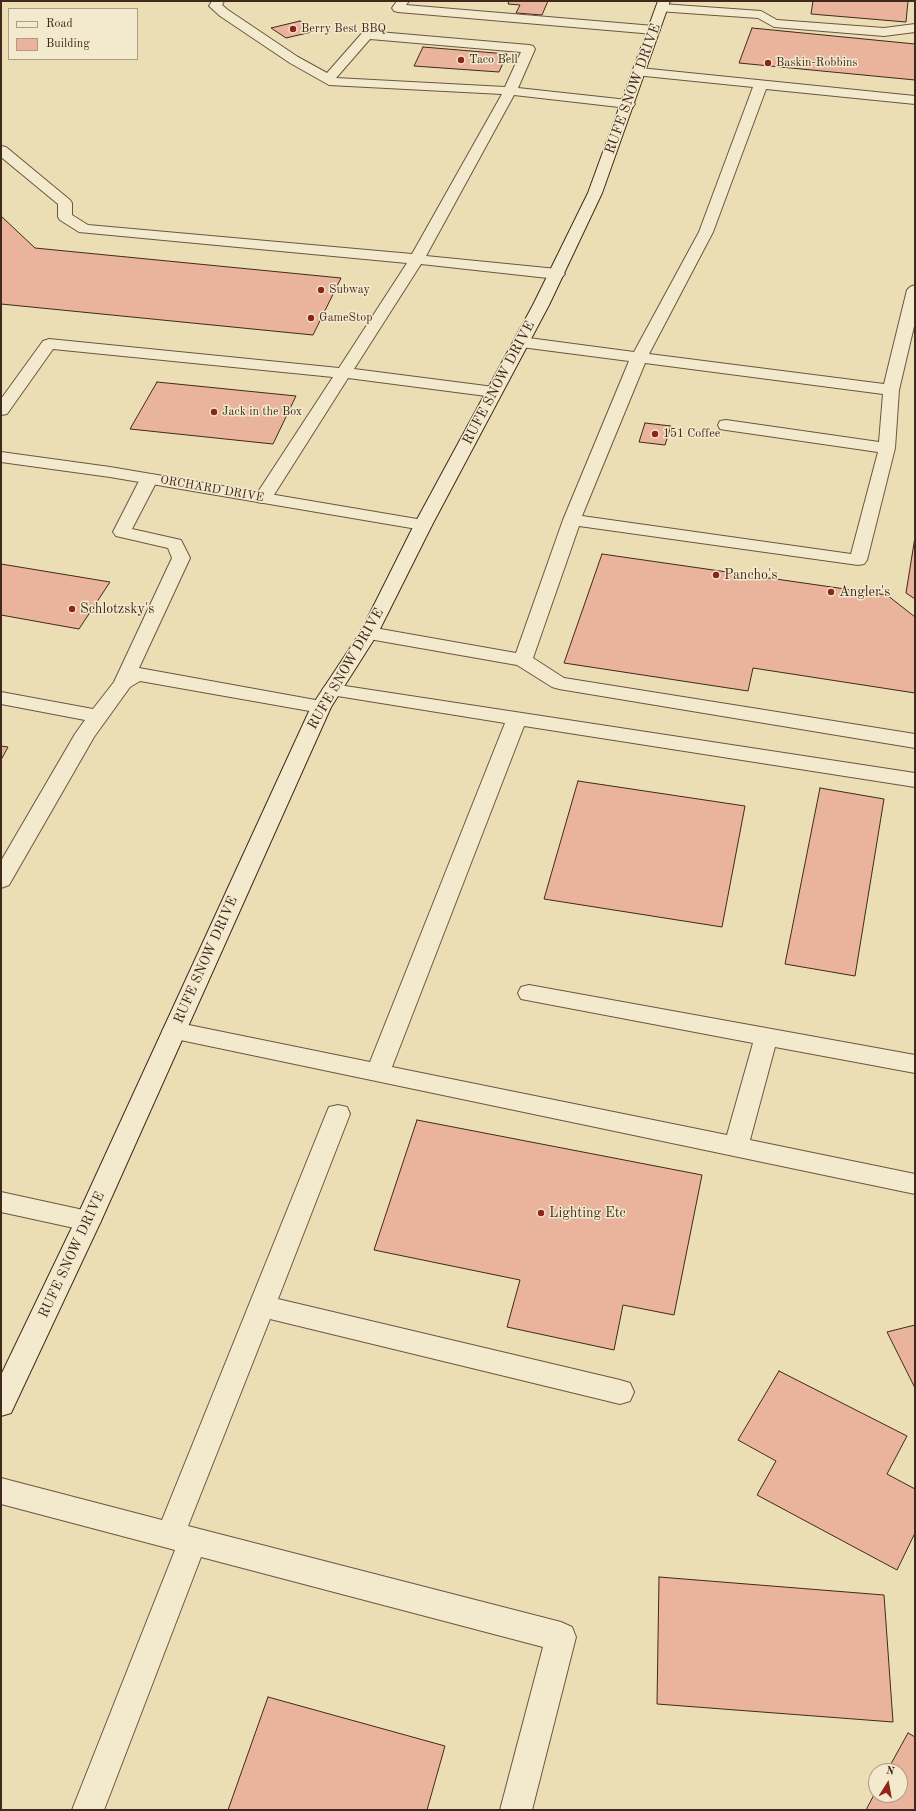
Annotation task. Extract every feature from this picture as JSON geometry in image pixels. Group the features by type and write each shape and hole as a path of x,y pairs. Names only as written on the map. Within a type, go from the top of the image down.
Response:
{"main road":[{"path":"218,1 215,6 224,13 294,60 334,82 510,91 628,104"},
{"path":"403,1 398,8 654,30"},
{"path":"663,5 764,11 774,23 884,32 915,28"},
{"name":"RUFE SNOW DRIVE","path":"1,1404 88,1222 320,707 368,633 423,525 557,274 595,193 663,5"},
{"path":"263,498 345,373 417,259 510,91 529,49 367,35 329,78"},
{"path":"640,72 915,100"},
{"path":"523,660 572,520 639,357 706,232 761,84"},
{"path":"1,150 65,203 65,217 84,229 417,259 557,274"},
{"path":"572,520 858,560 887,448 891,390 915,290"},
{"path":"521,342 891,390"},
{"path":"1,410 49,344 345,373 494,392"},
{"path":"726,425 887,448"},
{"name":"ORCHARD DRIVE","path":"1,457 149,479 423,525"},
{"path":"1,880 9,851 85,734 122,683 181,558 175,544 122,532 149,479"},
{"path":"368,633 523,660 558,683 915,741"},
{"path":"122,683 137,674 320,707"},
{"path":"332,690 915,780"},
{"path":"1,698 98,716"},
{"path":"378,1073 516,718"},
{"path":"529,993 915,1064"},
{"path":"174,1031 915,1184"},
{"path":"736,1146 766,1037"},
{"path":"88,1810 262,1306 338,1114"},
{"path":"1,1202 88,1222"},
{"path":"262,1306 620,1392"},
{"path":"1,1491 561,1637 516,1810"}],"building":[{"path":"509,1 548,1 542,15 516,13 520,5 508,4"},
{"path":"813,1 908,1 906,22 811,14"},
{"name":"Berry Best BBQ","path":"300,21 316,31 286,38 271,28"},
{"path":"752,28 915,44 915,80 739,63"},
{"name":"Taco Bell","path":"423,47 507,54 499,72 414,66"},
{"path":"1,216 35,248 341,278 313,335 1,304"},
{"name":"Jack in the Box","path":"157,382 296,396 273,444 130,429"},
{"name":"151 Coffee","path":"645,423 671,426 665,445 639,442"},
{"path":"915,537 915,599 906,593"},
{"path":"602,554 887,595 915,617 915,693 753,668 748,691 564,663"},
{"path":"1,564 110,582 79,629 1,615"},
{"path":"1,746 8,747 1,760"},
{"path":"578,781 745,806 722,927 544,899"},
{"path":"820,788 884,799 855,976 785,964"},
{"name":"Lighting Etc","path":"417,1120 702,1175 674,1315 623,1305 614,1350 507,1327 520,1280 374,1250"},
{"path":"915,1325 915,1388 887,1332"},
{"path":"779,1371 907,1436 887,1474 915,1489 915,1533 897,1570 757,1495 776,1461 738,1440"},
{"path":"659,1577 884,1595 893,1722 657,1704"},
{"path":"268,1697 445,1746 427,1810 228,1810"},
{"path":"908,1733 915,1737 915,1810 866,1810 870,1803 908,1803 908,1763 891,1763"}],"place":[{"name":"Berry Best BBQ","path":"293,29"},
{"name":"Taco Bell","path":"461,60"},
{"name":"Baskin-Robbins","path":"768,63"},
{"name":"Subway","path":"321,290"},
{"name":"GameStop","path":"311,318"},
{"name":"Jack in the Box","path":"214,412"},
{"name":"151 Coffee","path":"655,434"},
{"name":"Pancho's","path":"716,575"},
{"name":"Angler's","path":"831,592"},
{"name":"Schlotzsky's","path":"72,609"},
{"name":"Lighting Etc","path":"541,1213"}]}
